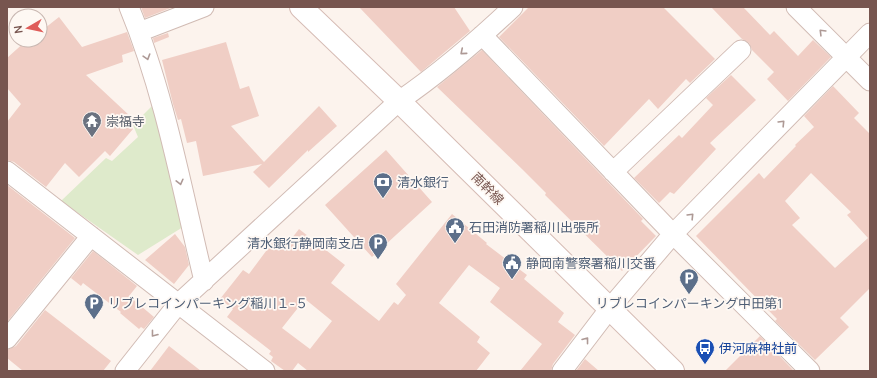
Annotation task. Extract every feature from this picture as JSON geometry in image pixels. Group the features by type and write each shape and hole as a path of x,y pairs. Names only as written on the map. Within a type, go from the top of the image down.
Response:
{"main road":[{"name":"南幹線","path":"301,7 399,101 673,371"}],"street":[{"path":"129,7 139,32 160,100 204,281"},
{"path":"139,32 204,7"},
{"path":"125,371 178,304 399,101 426,82 482,36 513,7"},
{"path":"796,7 870,81"},
{"path":"562,371 610,308 673,234 870,33"},
{"path":"482,36 673,234 810,371"},
{"path":"613,172 741,50"},
{"path":"7,171 265,371"},
{"path":"7,339 91,236"}],"green space":[{"path":"152,106 158,120 183,227 138,255 61,201 106,158 112,161 138,137 133,125"}],"building":[{"path":"141,7 173,7 145,18"},
{"path":"359,7 454,7 470,31 421,72"},
{"path":"529,7 663,7 715,59 690,83 686,79 658,109 649,99 604,146 499,37"},
{"path":"711,7 743,7 770,35 774,31 798,56 813,40 831,57 788,101 767,79 774,72 752,50 749,43 742,39"},
{"path":"59,17 82,47 127,32 134,51 122,55 123,62 86,75 130,116 126,121 133,129 110,156 105,151 79,177 65,163 46,187 14,162 7,160 7,122 21,104 7,88 7,58 18,48 48,48 48,26"},
{"path":"168,33 169,37 154,43 153,38"},
{"path":"226,42 240,89 249,86 259,116 231,126 264,162 319,106 337,126 308,152 308,150 269,188 253,172 262,164 203,176 196,141 187,143 181,119 178,120 173,104 162,60"},
{"path":"482,50 643,219 641,221 656,236 622,271 545,195 546,193 522,169 437,87"},
{"path":"731,75 756,100 710,143 716,149 674,194 670,192 659,203 634,178 679,135 682,138 713,105 706,98"},
{"path":"833,86 859,113 854,118 870,134 870,288 840,318 849,327 815,360 775,321 777,319 696,236 759,173 764,179 796,146 795,145 814,127 804,116","holes":["811,173 851,212 847,215 868,238 835,268 792,225 800,218 785,201"]},
{"path":"386,150 432,202 372,257 325,205"},
{"path":"7,185 75,238 7,322"},
{"path":"452,214 487,243 486,244 527,275 524,279 564,313 558,322 575,335 553,364 551,371 520,371 542,344 490,302 500,288 469,265 439,303 480,337 477,342 490,353 476,371 308,371 298,363 292,371 285,371 271,361 273,357 269,354 271,351 227,317 233,309 220,299 243,270 249,274 275,239 285,247 299,229 345,265 331,283 379,321 394,302 398,305 406,295 396,284","holes":["305,299 332,321 310,349 282,328"]},
{"path":"175,234 185,247 189,265 174,284 145,260"},
{"path":"93,251 137,286 129,296 154,317 144,329 141,327 139,329 120,313 121,312 83,283 81,286 71,278"},
{"path":"45,310 111,361 103,371 23,371 7,358 7,350 16,346"},
{"path":"760,336 794,371 725,371"},
{"path":"169,346 201,371 150,371"},
{"path":"585,359 599,371 576,371"}],"place":[{"name":"崇福寺","path":"92,138"},
{"name":"清水銀行","path":"383,199"},
{"name":"石田消防署稲川出張所","path":"455,244"},
{"name":"清水銀行静岡南支店","path":"378,260"},
{"name":"静岡南警察署稲川交番","path":"512,280"},
{"name":"リブレコインパーキング中田第1","path":"689,295"},
{"name":"リブレコインパーキング稲川１-５","path":"94,320"},
{"name":"伊河麻神社前","path":"705,365"}]}
